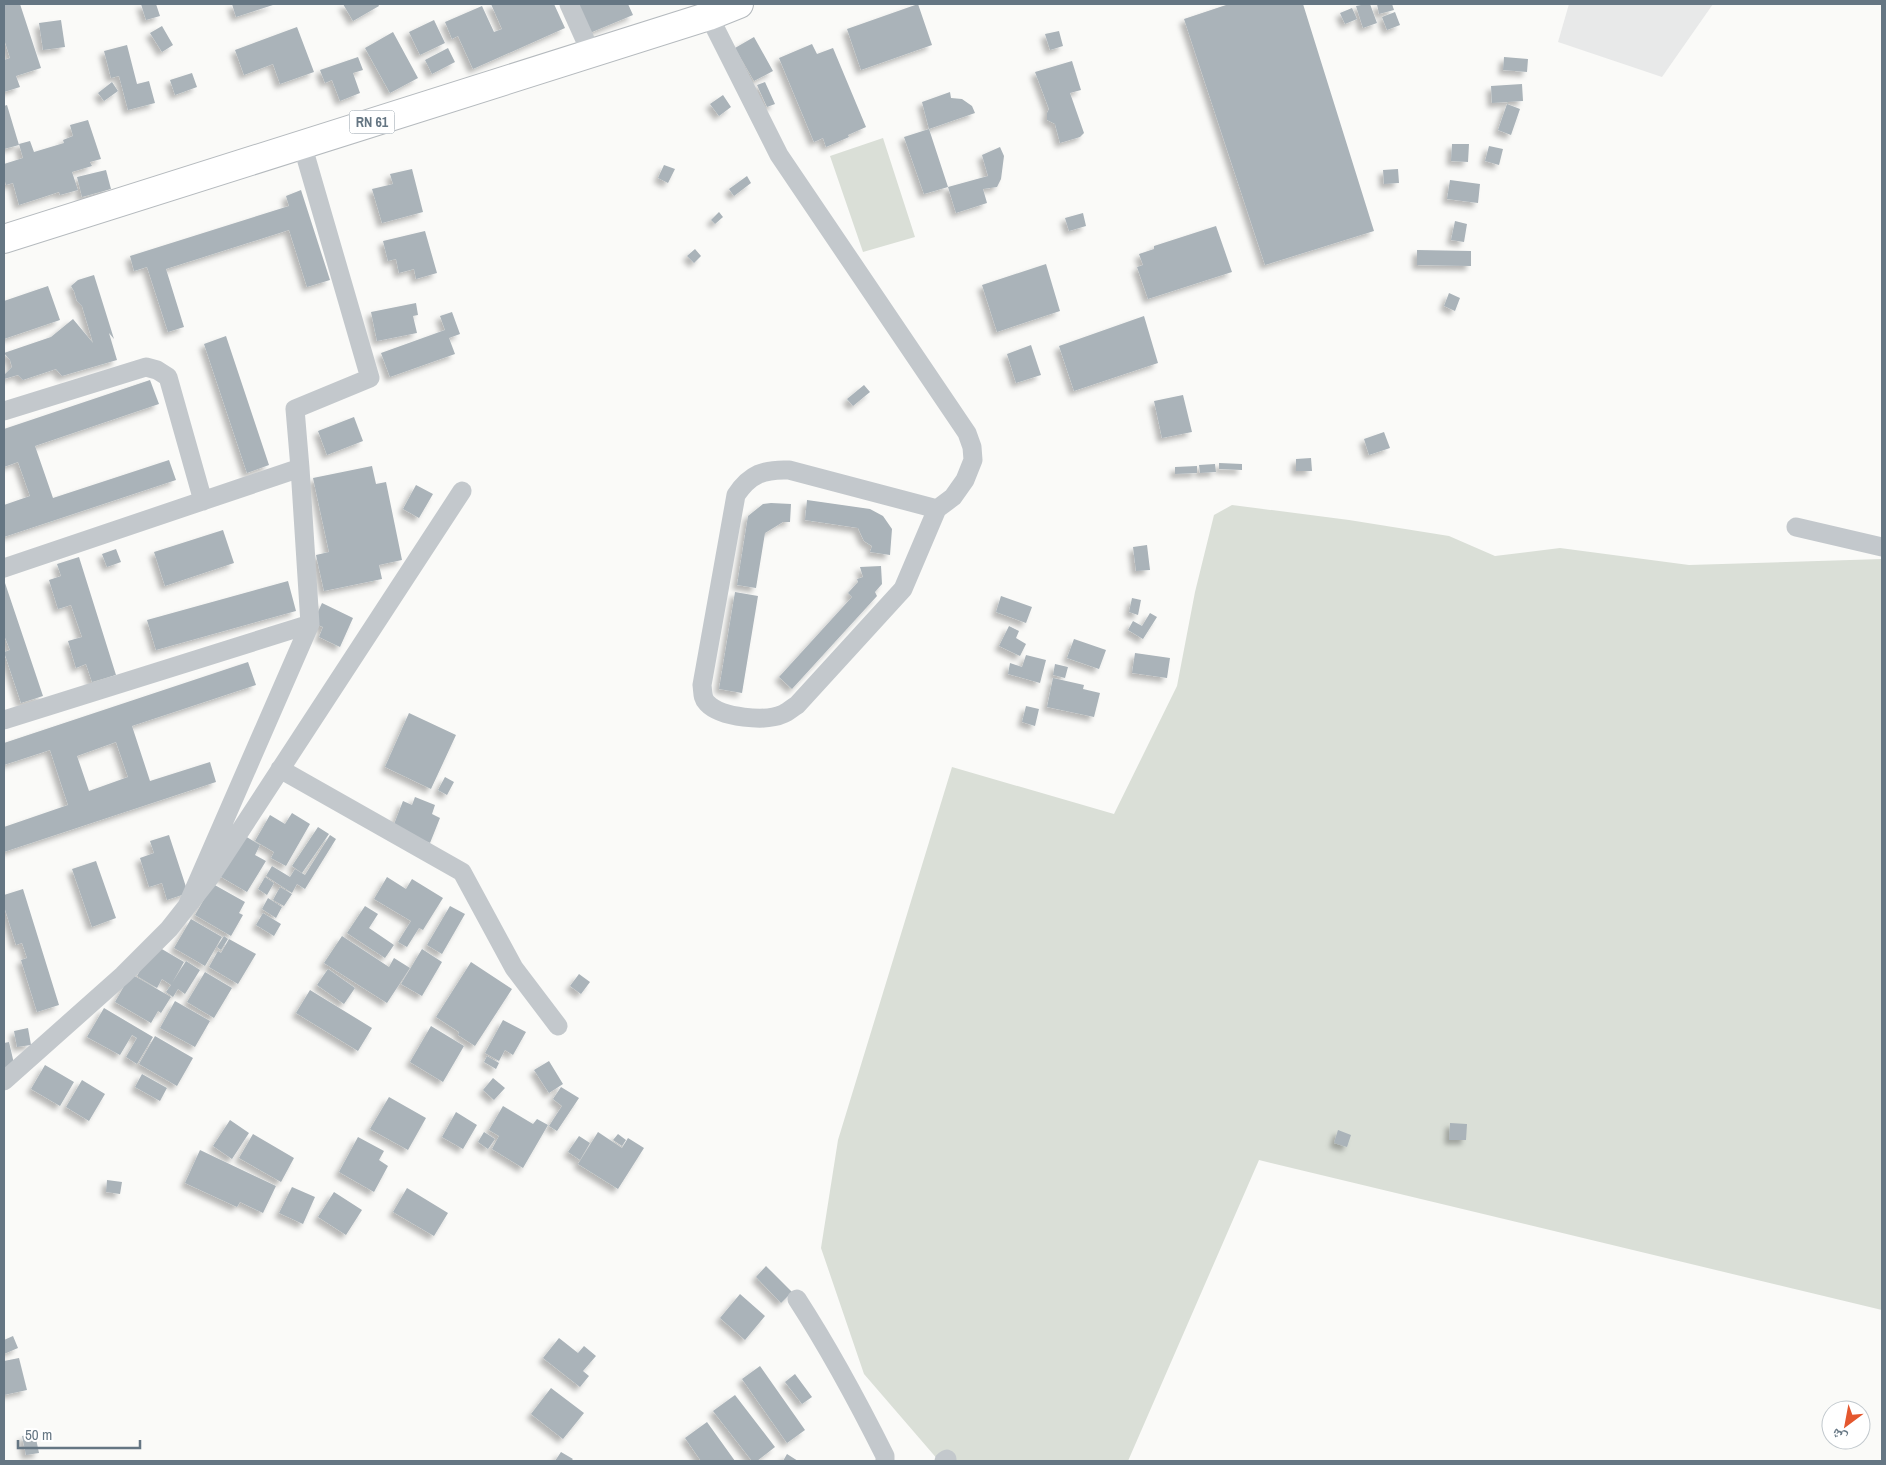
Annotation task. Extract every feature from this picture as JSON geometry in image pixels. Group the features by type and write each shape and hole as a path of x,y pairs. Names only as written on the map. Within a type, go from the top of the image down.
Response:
{"main road":[{"name":"RN 61","path":"4,238 590,53 708,10 740,4"}],"street":[{"path":"569,4 590,53"},
{"path":"708,10 779,155 967,433 972,446 973,460 965,480 953,497 937,509 902,589 797,705 782,715 755,718 716,710 708,704 703,697 702,685 736,495 744,482 756,475 773,470 789,470 937,509"},
{"path":"187,906 310,624 295,410 370,378 302,144"},
{"path":"4,411 146,367 157,370 168,377 203,501"},
{"path":"4,568 300,468"},
{"path":"4,1081 123,975 169,929 187,906 215,869 462,491"},
{"path":"1796,526 1882,547"},
{"path":"4,720 310,624"},
{"path":"280,769 462,872 514,968 558,1026"},
{"path":"797,1299 855,1397 885,1461"}],"shaded area":[{"path":"1569,4 1713,4 1662,77 1558,42"},
{"path":"883,138 915,237 863,252 830,156"},
{"path":"1232,505 1349,520 1449,536 1495,556 1560,548 1689,565 1882,559 1882,1310 1259,1160 1128,1461 939,1461 864,1374 821,1248 838,1140 952,767 1114,814 1177,686 1195,592 1214,515"}],"building":[{"path":"4,4 20,4 41,68 16,76 20,87 4,92 4,60 10,58 4,39"},
{"path":"141,4 156,4 160,16 146,20"},
{"path":"232,4 276,4 236,17"},
{"path":"343,4 378,4 379,6 353,21"},
{"path":"491,4 554,4 565,28 473,69 458,36 452,39 445,22 482,6 494,32 502,29"},
{"path":"571,4 628,4 633,15 585,35"},
{"path":"918,4 932,45 861,70 847,29"},
{"path":"1229,4 1303,4 1374,231 1265,265 1184,19"},
{"path":"1370,4 1377,23 1363,28 1356,6"},
{"path":"1377,4 1392,4 1394,10 1379,14"},
{"path":"1352,8 1357,19 1345,24 1340,13"},
{"path":"1395,12 1400,25 1387,30 1382,17"},
{"path":"61,20 65,47 43,50 39,23"},
{"path":"434,20 445,43 420,55 409,32"},
{"path":"162,26 173,45 162,52 150,33"},
{"path":"297,27 314,72 280,84 273,64 244,75 235,50"},
{"path":"1059,31 1063,46 1050,50 1045,34"},
{"path":"393,32 418,78 390,93 365,48"},
{"path":"754,37 773,71 754,81 735,48"},
{"path":"812,44 817,54 833,48 866,127 826,147 823,138 814,142 779,58"},
{"path":"127,45 137,84 149,81 155,103 128,110 119,76 111,78 104,51"},
{"path":"448,48 455,62 432,74 425,60"},
{"path":"358,57 363,70 353,73 360,93 340,101 332,80 325,83 320,70"},
{"path":"1504,57 1528,59 1527,72 1503,70"},
{"path":"1072,61 1081,90 1070,93 1084,133 1080,137 1060,143 1055,124 1047,120 1049,109 1035,72"},
{"path":"192,73 197,87 175,95 170,80"},
{"path":"112,82 118,91 104,101 98,93"},
{"path":"765,82 775,104 767,107 757,85"},
{"path":"1522,84 1523,101 1492,103 1491,86"},
{"path":"950,92 951,98 962,99 972,106 975,113 929,129 922,102"},
{"path":"723,95 731,107 719,116 710,104"},
{"path":"1507,104 1520,109 1511,135 1498,130"},
{"path":"7,105 19,145 4,149 4,106"},
{"path":"88,120 101,159 90,162 92,166 72,172 78,190 60,195 59,192 19,205 13,183 6,185 4,164 23,158 19,144 30,141 34,152 64,143 63,140 73,136 70,125"},
{"path":"929,129 948,187 924,194 904,137"},
{"path":"1452,144 1469,144 1468,162 1451,161"},
{"path":"1489,146 1503,149 1499,165 1485,161"},
{"path":"1000,147 1004,156 1001,179 997,187 983,189 987,203 956,213 948,187 988,176 982,155"},
{"path":"664,165 675,169 668,183 658,178"},
{"path":"412,169 423,212 382,223 372,189 393,184 390,174"},
{"path":"1398,169 1399,183 1384,184 1383,170"},
{"path":"106,170 111,189 82,197 77,177"},
{"path":"747,176 751,183 734,196 729,189"},
{"path":"1450,180 1480,184 1478,203 1447,199"},
{"path":"301,190 330,280 307,287 289,230 166,269 184,327 168,332 147,267 134,271 130,256 289,206 286,196"},
{"path":"719,212 723,217 715,224 711,220"},
{"path":"1083,213 1086,226 1069,231 1065,218"},
{"path":"1455,221 1467,224 1464,242 1451,240"},
{"path":"1216,226 1232,272 1148,299 1137,267 1143,265 1139,254 1154,249 1154,246"},
{"path":"425,231 437,273 416,279 414,269 399,273 396,259 388,261 383,241"},
{"path":"695,249 701,256 694,263 687,256"},
{"path":"1417,250 1471,251 1471,266 1417,265"},
{"path":"1046,264 1060,311 997,332 982,285"},
{"path":"94,275 114,339 109,333 117,360 62,376 56,369 23,380 18,375 4,379 4,375 12,367 10,360 4,353 51,337 73,319 93,343 82,306 77,301 71,286 78,280"},
{"path":"48,286 60,320 4,339 4,301"},
{"path":"1449,293 1460,298 1455,311 1444,306"},
{"path":"416,303 418,315 413,316 417,333 377,341 371,312"},
{"path":"452,312 460,334 449,338 455,354 390,377 381,353 445,330 440,316"},
{"path":"1144,316 1158,363 1074,391 1059,346"},
{"path":"226,336 269,465 247,473 204,344"},
{"path":"1031,345 1041,375 1016,383 1007,354"},
{"path":"150,380 159,404 35,446 53,498 169,460 176,480 4,537 4,505 30,496 18,462 4,467 4,429"},
{"path":"864,385 870,392 853,406 847,399"},
{"path":"1183,395 1192,432 1162,438 1154,401"},
{"path":"354,417 363,441 327,455 318,431"},
{"path":"1384,432 1390,448 1369,455 1364,439"},
{"path":"1311,458 1312,471 1296,471 1296,459"},
{"path":"1219,463 1242,464 1242,470 1219,469"},
{"path":"1215,464 1216,472 1200,473 1199,465"},
{"path":"372,466 376,484 386,482 402,560 379,565 382,579 324,591 316,555 329,552 313,478"},
{"path":"1197,466 1197,473 1175,474 1175,467"},
{"path":"416,485 433,494 419,518 403,509"},
{"path":"807,500 870,509 883,516 892,529 890,555 870,552 872,546 864,541 858,528 805,520"},
{"path":"763,504 791,504 790,522 783,522 765,533 756,588 737,585 748,516"},
{"path":"223,530 234,563 165,586 154,552"},
{"path":"1147,545 1150,570 1136,571 1133,547"},
{"path":"116,549 121,562 107,567 102,554"},
{"path":"79,557 116,675 92,682 86,664 76,668 68,641 82,637 71,605 58,609 49,580 61,576 57,564"},
{"path":"881,566 882,584 875,592 877,596 792,689 779,677 852,597 848,593 858,582 857,579 863,577 860,567"},
{"path":"4,580 43,696 21,703 4,652 10,650 4,635"},
{"path":"288,581 296,611 156,650 147,620"},
{"path":"735,592 758,596 742,693 719,689"},
{"path":"1001,596 1032,607 1026,623 996,612"},
{"path":"1132,598 1141,600 1138,615 1129,612"},
{"path":"322,603 353,618 340,647 319,637 323,627 313,623"},
{"path":"1150,613 1157,617 1143,639 1128,630 1133,621 1142,626"},
{"path":"1009,626 1019,631 1016,638 1026,644 1020,656 999,646"},
{"path":"1074,639 1106,650 1099,669 1067,658"},
{"path":"1135,653 1170,658 1167,678 1132,673"},
{"path":"1026,655 1046,660 1040,683 1008,674 1010,663 1022,667"},
{"path":"248,662 256,685 132,726 150,781 210,762 216,782 4,852 4,827 68,805 50,750 4,765 4,743","holes":["116,742 128,777 89,791 77,756"]},
{"path":"1055,664 1068,667 1065,678 1053,675"},
{"path":"1053,678 1084,685 1083,689 1100,693 1094,717 1047,707"},
{"path":"1026,706 1039,709 1035,726 1022,722"},
{"path":"409,713 456,735 431,789 385,767"},
{"path":"445,777 454,782 447,795 438,790"},
{"path":"415,797 435,805 432,814 440,818 430,843 393,827 403,801 412,805"},
{"path":"292,813 310,824 286,866 271,858 274,852 255,841 270,815 285,824"},
{"path":"318,827 329,834 302,873 292,866"},
{"path":"240,833 260,845 255,855 266,861 247,892 216,874"},
{"path":"169,835 188,893 167,900 162,883 149,887 140,858 154,853 150,841"},
{"path":"330,835 336,839 305,889 297,884 292,893 266,876 272,866 290,877 295,869 305,875"},
{"path":"96,861 116,918 92,927 72,869"},
{"path":"265,877 274,883 267,895 258,889"},
{"path":"387,877 406,889 412,879 443,898 423,930 419,928 407,947 398,942 411,921 374,899"},
{"path":"213,884 245,902 239,913 243,915 231,936 195,915"},
{"path":"280,887 292,894 284,906 273,900"},
{"path":"23,889 59,1005 37,1012 21,960 27,958 22,943 16,945 4,906 4,895"},
{"path":"268,898 282,907 276,918 262,909"},
{"path":"365,906 378,914 369,928 394,945 385,958 347,933"},
{"path":"450,906 465,914 442,954 427,945"},
{"path":"263,913 281,924 274,936 256,925"},
{"path":"191,919 222,937 205,966 174,948"},
{"path":"224,936 228,939 221,950 217,947"},
{"path":"342,936 389,967 394,958 410,968 387,1003 324,963"},
{"path":"229,939 256,954 238,984 209,967 218,951 221,953"},
{"path":"155,945 184,962 172,983 186,961 200,970 185,994 178,989 173,997 166,992 171,985 162,979 157,988 137,976"},
{"path":"422,949 442,962 422,996 401,984"},
{"path":"471,962 512,989 475,1046 458,1035 459,1032 436,1017"},
{"path":"328,969 355,988 344,1004 317,985"},
{"path":"205,972 232,988 214,1018 187,1002"},
{"path":"131,974 171,997 161,1013 158,1011 151,1023 115,1002"},
{"path":"579,974 590,982 581,994 570,986"},
{"path":"310,990 372,1028 358,1051 296,1013"},
{"path":"175,1001 210,1021 195,1047 160,1028"},
{"path":"104,1008 153,1037 137,1064 126,1057 137,1038 132,1035 120,1055 87,1037"},
{"path":"503,1020 526,1032 513,1055 505,1050 499,1061 485,1053"},
{"path":"431,1026 464,1046 443,1082 410,1062"},
{"path":"28,1028 31,1045 17,1047 14,1031"},
{"path":"155,1036 193,1058 177,1086 139,1064"},
{"path":"9,1042 15,1068 4,1071 4,1043"},
{"path":"487,1056 499,1063 496,1069 484,1062"},
{"path":"549,1061 563,1084 549,1093 534,1070"},
{"path":"45,1065 74,1082 60,1106 31,1089"},
{"path":"142,1074 167,1088 160,1101 135,1087"},
{"path":"493,1078 505,1088 494,1100 483,1090"},
{"path":"82,1080 105,1094 89,1121 66,1107"},
{"path":"561,1087 579,1098 557,1131 549,1126 562,1106 553,1099"},
{"path":"389,1097 426,1118 408,1150 370,1129"},
{"path":"503,1106 533,1124 537,1119 548,1125 523,1168 492,1149 499,1136 489,1130"},
{"path":"456,1112 477,1125 463,1149 442,1137"},
{"path":"230,1120 249,1133 232,1159 213,1146"},
{"path":"1450,1123 1467,1124 1466,1140 1449,1140"},
{"path":"1338,1130 1351,1135 1347,1147 1334,1143"},
{"path":"484,1132 495,1139 488,1149 478,1142"},
{"path":"598,1132 622,1148 628,1138 644,1148 618,1189 578,1164"},
{"path":"253,1134 294,1158 281,1182 239,1158"},
{"path":"618,1134 626,1140 622,1146 613,1140"},
{"path":"579,1136 590,1143 580,1160 568,1152"},
{"path":"358,1137 384,1151 379,1160 388,1166 374,1192 339,1172"},
{"path":"200,1150 276,1186 263,1213 240,1202 237,1207 185,1183"},
{"path":"107,1180 122,1182 120,1194 106,1192"},
{"path":"292,1187 315,1197 303,1224 279,1213"},
{"path":"407,1188 448,1213 434,1236 393,1212"},
{"path":"334,1192 362,1210 346,1235 318,1217"},
{"path":"766,1266 792,1292 781,1303 756,1277"},
{"path":"740,1294 765,1316 745,1340 720,1318"},
{"path":"13,1336 18,1348 4,1354 4,1340"},
{"path":"559,1338 578,1353 584,1346 596,1356 583,1371 589,1376 580,1387 543,1358"},
{"path":"19,1358 27,1390 4,1395 4,1361"},
{"path":"760,1366 805,1430 787,1443 742,1379"},
{"path":"795,1374 812,1397 802,1404 785,1382"},
{"path":"551,1388 584,1413 563,1439 531,1414"},
{"path":"735,1395 775,1447 757,1461 752,1461 713,1411"},
{"path":"707,1422 735,1461 701,1461 685,1438"},
{"path":"35,1434 39,1453 26,1455 22,1436"},
{"path":"561,1452 573,1459 571,1461 555,1461"},
{"path":"787,1454 798,1461 783,1461"}]}
